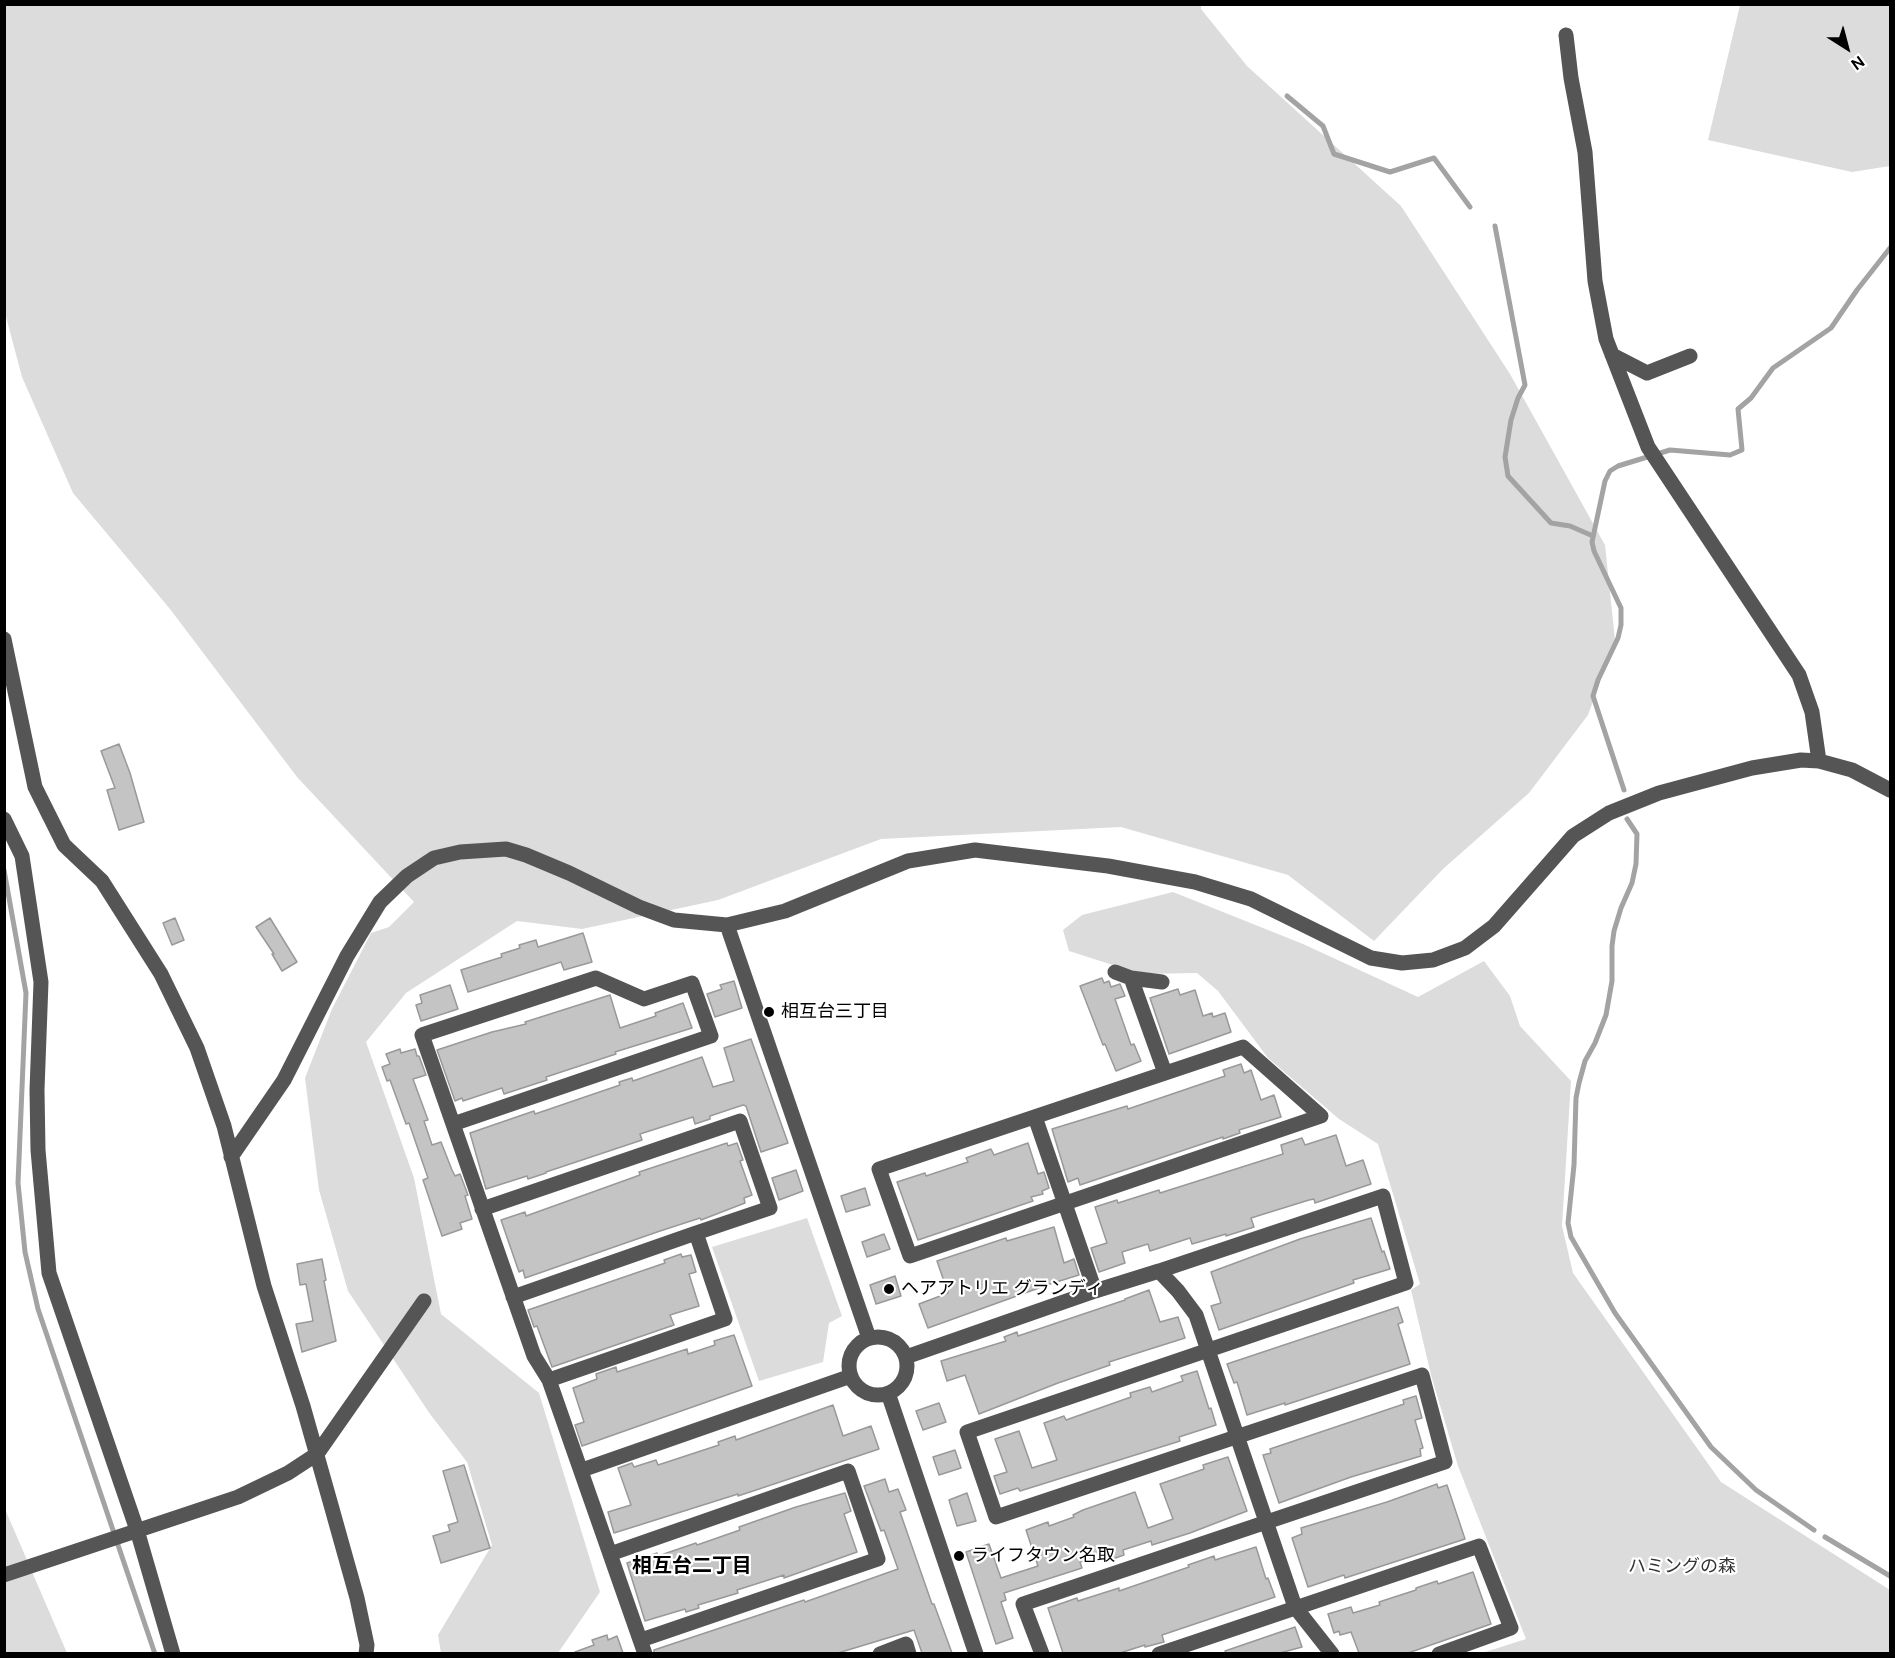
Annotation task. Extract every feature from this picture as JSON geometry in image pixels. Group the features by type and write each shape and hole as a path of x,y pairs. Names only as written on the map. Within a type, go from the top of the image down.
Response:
{"street":[{"path":"1566,35 1571,78 1585,152 1595,282 1606,339 1648,447 1799,675 1812,712 1819,761"},
{"path":"1612,355 1647,373 1690,356"},
{"path":"4,639 35,787 64,844 102,881 161,974 198,1048 224,1126 264,1286 303,1406 357,1598 367,1645 366,1653"},
{"path":"231,1157 284,1080 347,956 380,902 407,876 434,858 460,852 506,849 569,873 656,914 674,920 727,925 786,911 908,861 975,850 1108,866 1195,882 1251,899 1371,958 1402,963 1433,960 1466,948 1494,926 1573,836 1609,813 1659,793 1752,768 1801,760 1819,761 1852,770 1890,790"},
{"path":"4,819 22,856 41,982 37,1090 38,1150 49,1273 173,1653"},
{"path":"727,925 869,1338"},
{"path":"1115,972 1131,978 1162,982"},
{"path":"453,1124 711,1036 692,983 644,999 596,978 423,1035 453,1124 482,1209 534,1356 549,1380 582,1470 610,1554 643,1647 878,1559 848,1471 610,1554"},
{"path":"1131,978 1165,1073"},
{"path":"1243,1047 1321,1116 910,1256 879,1169 1165,1073 1243,1047"},
{"path":"1035,1117 1095,1291"},
{"path":"482,1209 740,1121 770,1208 513,1297"},
{"path":"906,1357 1095,1291 1383,1196 1406,1283 967,1432 996,1517 1422,1375 1445,1462 1023,1604 1042,1653"},
{"path":"549,1380 725,1319 696,1233"},
{"path":"1159,1271 1196,1315 1295,1607 1332,1653"},
{"path":"4,1575 238,1497 288,1473 317,1454 424,1301"},
{"path":"878,1337 896,1342 906,1357 906,1375 896,1389 888,1393 879,1395 862,1390 851,1376 849,1367 854,1349 869,1338 878,1337"},
{"path":"582,1470 851,1376"},
{"path":"888,1393 976,1653"},
{"path":"1159,1653 1479,1546 1511,1628 1456,1651 1439,1653"},
{"path":"880,1653 906,1644 909,1653"}],"green space":[{"path":"4,5 1201,5 1201,9 1247,66 1401,206 1510,374 1605,545 1615,640 1588,715 1529,793 1443,869 1374,941 1288,875 1121,827 881,839 718,900 582,929 517,921 406,993 366,1042 414,1178 441,1314 539,1393 600,1592 558,1653 441,1653 438,1635 492,1545 467,1462 430,1414 348,1291 319,1190 305,1078 332,1009 371,933 389,927 414,902 297,777 170,609 73,493 22,377 5,313"},
{"path":"1740,5 1890,5 1890,166 1852,172 1708,140"},
{"name":"ハミングの森","path":"1173,892 1303,944 1418,997 1484,961 1510,996 1520,1026 1571,1081 1562,1226 1573,1273 1721,1482 1890,1590 1890,1653 1482,1653 1526,1639 1458,1466 1431,1375 1411,1290 1420,1284 1378,1144 1339,1119 1268,1058 1218,991 1197,973 1141,974 1069,951 1063,930 1082,915"},
{"path":"807,1218 842,1316 829,1323 823,1362 759,1381 712,1247"},
{"path":"5,1509 67,1653 5,1653"}],"building":[{"path":"119,744 144,822 119,830 107,790 115,788 101,751"},
{"path":"175,918 184,940 172,945 163,923"},
{"path":"270,918 297,962 282,971 256,927"},
{"path":"583,933 592,962 564,970 561,962 468,992 461,970 502,957 501,954 520,948 519,945 536,940 538,947"},
{"path":"1102,978 1104,983 1109,981 1111,987 1120,984 1125,996 1115,999 1131,1045 1134,1044 1141,1061 1116,1071 1105,1044 1103,1045 1080,986"},
{"path":"734,981 742,1008 715,1017 707,994 722,989 720,985"},
{"path":"450,985 458,1009 421,1021 416,1005 422,1003 420,995"},
{"path":"1178,989 1180,995 1195,990 1203,1016 1212,1013 1213,1017 1225,1013 1231,1032 1169,1054 1150,998"},
{"path":"610,995 620,1028 656,1016 655,1013 683,1003 692,1028 615,1052 616,1054 546,1077 547,1080 504,1094 502,1088 463,1101 462,1098 455,1101 437,1050 492,1032 526,1024 525,1022"},
{"path":"751,1039 788,1143 761,1152 746,1106 743,1105 710,1116 710,1119 695,1124 693,1117 640,1134 642,1140 528,1179 527,1176 486,1189 470,1133 534,1111 535,1114 620,1085 619,1082 632,1078 633,1081 702,1057 713,1087 734,1081 724,1048"},
{"path":"400,1049 401,1053 415,1049 419,1056 426,1075 413,1079 428,1120 424,1121 432,1145 441,1142 455,1176 460,1174 468,1195 465,1196 472,1219 460,1223 462,1229 442,1236 423,1180 428,1178 409,1123 406,1124 390,1080 387,1081 382,1067 390,1064 386,1054"},
{"path":"1241,1064 1244,1073 1251,1070 1261,1100 1274,1095 1281,1117 1239,1130 1240,1133 1223,1139 1223,1137 1080,1185 1078,1178 1068,1182 1052,1129 1127,1106 1128,1109 1225,1076 1223,1070"},
{"path":"1336,1135 1346,1166 1363,1160 1371,1184 1315,1203 1314,1199 1309,1200 1251,1218 1254,1227 1226,1236 1226,1234 1192,1244 1190,1238 1150,1251 1148,1244 1122,1252 1125,1263 1099,1272 1091,1248 1107,1243 1095,1207 1117,1200 1118,1203 1159,1190 1160,1193 1283,1154 1281,1145 1302,1138 1305,1145"},
{"path":"727,1143 728,1146 737,1143 743,1160 740,1161 752,1195 744,1198 745,1203 701,1220 700,1218 660,1231 525,1278 523,1270 519,1272 501,1220 525,1212 526,1216 640,1175 639,1172"},
{"path":"1028,1143 1038,1174 1044,1172 1049,1188 1042,1191 1043,1194 1031,1197 1033,1201 918,1240 897,1182 925,1173 926,1176 968,1162 966,1158 991,1149 994,1155"},
{"path":"796,1170 803,1191 779,1200 772,1178"},
{"path":"865,1188 870,1205 846,1212 841,1196"},
{"path":"1371,1218 1390,1269 1353,1280 1354,1283 1219,1330 1211,1306 1221,1303 1211,1272 1300,1239"},
{"path":"1054,1227 1064,1263 1074,1259 1079,1275 928,1328 919,1304 948,1293 937,1261 1006,1238 1007,1241"},
{"path":"884,1234 890,1249 867,1257 862,1242"},
{"path":"681,1254 682,1257 691,1255 696,1272 689,1274 699,1306 670,1315 674,1325 552,1367 537,1326 534,1327 528,1310 665,1263 664,1260"},
{"path":"322,1259 336,1341 302,1352 296,1324 313,1321 306,1284 300,1285 297,1264"},
{"path":"895,1276 901,1296 876,1304 870,1285"},
{"path":"1149,1290 1160,1322 1178,1317 1185,1338 1109,1362 1110,1365 979,1414 965,1375 947,1381 941,1361 1006,1341 1004,1337 1017,1332 1018,1336"},
{"path":"1398,1307 1403,1322 1398,1324 1410,1364 1285,1405 1285,1403 1247,1415 1237,1382 1234,1383 1227,1364"},
{"path":"734,1335 752,1386 582,1446 575,1425 584,1422 573,1388 597,1379 596,1374 616,1367 617,1372 687,1349 688,1354 715,1345 714,1341"},
{"path":"1197,1371 1216,1425 1179,1437 1180,1441 1020,1491 1018,1488 1000,1494 994,1476 1007,1472 995,1439 1019,1431 1032,1468 1057,1460 1044,1423 1064,1416 1066,1420 1131,1397 1130,1393 1150,1387 1152,1392 1183,1381 1181,1376"},
{"path":"1416,1396 1422,1418 1415,1420 1423,1448 1420,1449 1421,1456 1351,1477 1279,1503 1263,1455 1271,1453 1270,1449 1404,1404 1403,1400"},
{"path":"939,1403 946,1422 923,1430 916,1411"},
{"path":"833,1405 843,1436 871,1426 879,1449 738,1496 738,1494 614,1533 608,1512 631,1505 618,1468 632,1463 634,1467 656,1460 658,1465 719,1445 718,1442 735,1436 736,1440"},
{"path":"955,1450 961,1468 939,1475 933,1457"},
{"path":"1228,1457 1247,1511 1152,1545 1151,1541 1123,1550 1124,1555 1107,1561 1105,1554 1080,1562 1082,1568 1004,1593 1006,1600 1001,1602 1013,1638 996,1644 966,1552 989,1544 1001,1578 1038,1566 1026,1530 1048,1522 1049,1526 1074,1517 1073,1515 1083,1510 1135,1492 1148,1528 1173,1519 1160,1484 1204,1469 1203,1465"},
{"path":"464,1465 490,1548 441,1563 433,1536 450,1531 448,1525 458,1522 443,1471"},
{"path":"885,1479 889,1492 898,1489 906,1510 900,1512 932,1604 934,1604 952,1653 922,1653 914,1630 838,1653 654,1653 654,1650 804,1600 805,1602 898,1569 884,1530 881,1531 864,1486"},
{"path":"1437,1484 1438,1488 1447,1485 1465,1539 1345,1578 1344,1575 1308,1587 1292,1538 1302,1534 1301,1528"},
{"path":"845,1493 851,1511 844,1514 857,1552 784,1578 784,1575 737,1590 738,1593 698,1605 699,1608 686,1612 685,1609 645,1621 627,1563 657,1553 658,1556 696,1543 697,1545 740,1530 739,1527"},
{"path":"967,1493 976,1521 957,1526 949,1500"},
{"path":"1256,1547 1266,1579 1268,1578 1275,1597 1162,1635 1164,1642 1120,1653 1063,1653 1048,1608 1119,1588 1119,1591 1214,1556 1215,1560"},
{"path":"1473,1572 1491,1624 1408,1653 1359,1653 1351,1632 1340,1635 1339,1631 1334,1633 1328,1614 1351,1607 1353,1613 1380,1605 1379,1602 1416,1590 1416,1588 1437,1581 1438,1584"},
{"path":"1295,1627 1302,1647 1280,1653 1226,1653 1225,1651"},
{"path":"607,1635 608,1640 617,1636 623,1653 575,1653 594,1645 592,1640"}],"waterway":[{"path":"1287,96 1323,126 1334,154 1390,172 1434,158 1470,207"},
{"path":"1495,226 1525,385 1511,420 1505,457 1508,476 1551,523 1570,526 1593,536"},
{"path":"1624,790 1593,696 1618,638 1621,625 1621,608 1592,542 1605,481 1610,471 1618,466 1670,450 1730,455 1742,450 1738,409 1751,398 1773,368 1831,328 1890,248"},
{"path":"1627,819 1637,834 1636,864 1632,883 1614,931 1612,981 1606,1015 1585,1061 1576,1098 1574,1165 1568,1223 1571,1237 1615,1313 1711,1447 1756,1490 1814,1530"},
{"path":"4,870 26,993 18,1183 25,1252 38,1309 155,1654"},
{"path":"1825,1537 1890,1576"}],"place":[{"name":"相互台三丁目","path":"769,1012"},
{"name":"ヘアアトリエ グランディ","path":"889,1289"},
{"name":"ライフタウン名取","path":"959,1556"}],"district":[{"name":"相互台二丁目","path":"692,1567"}]}
